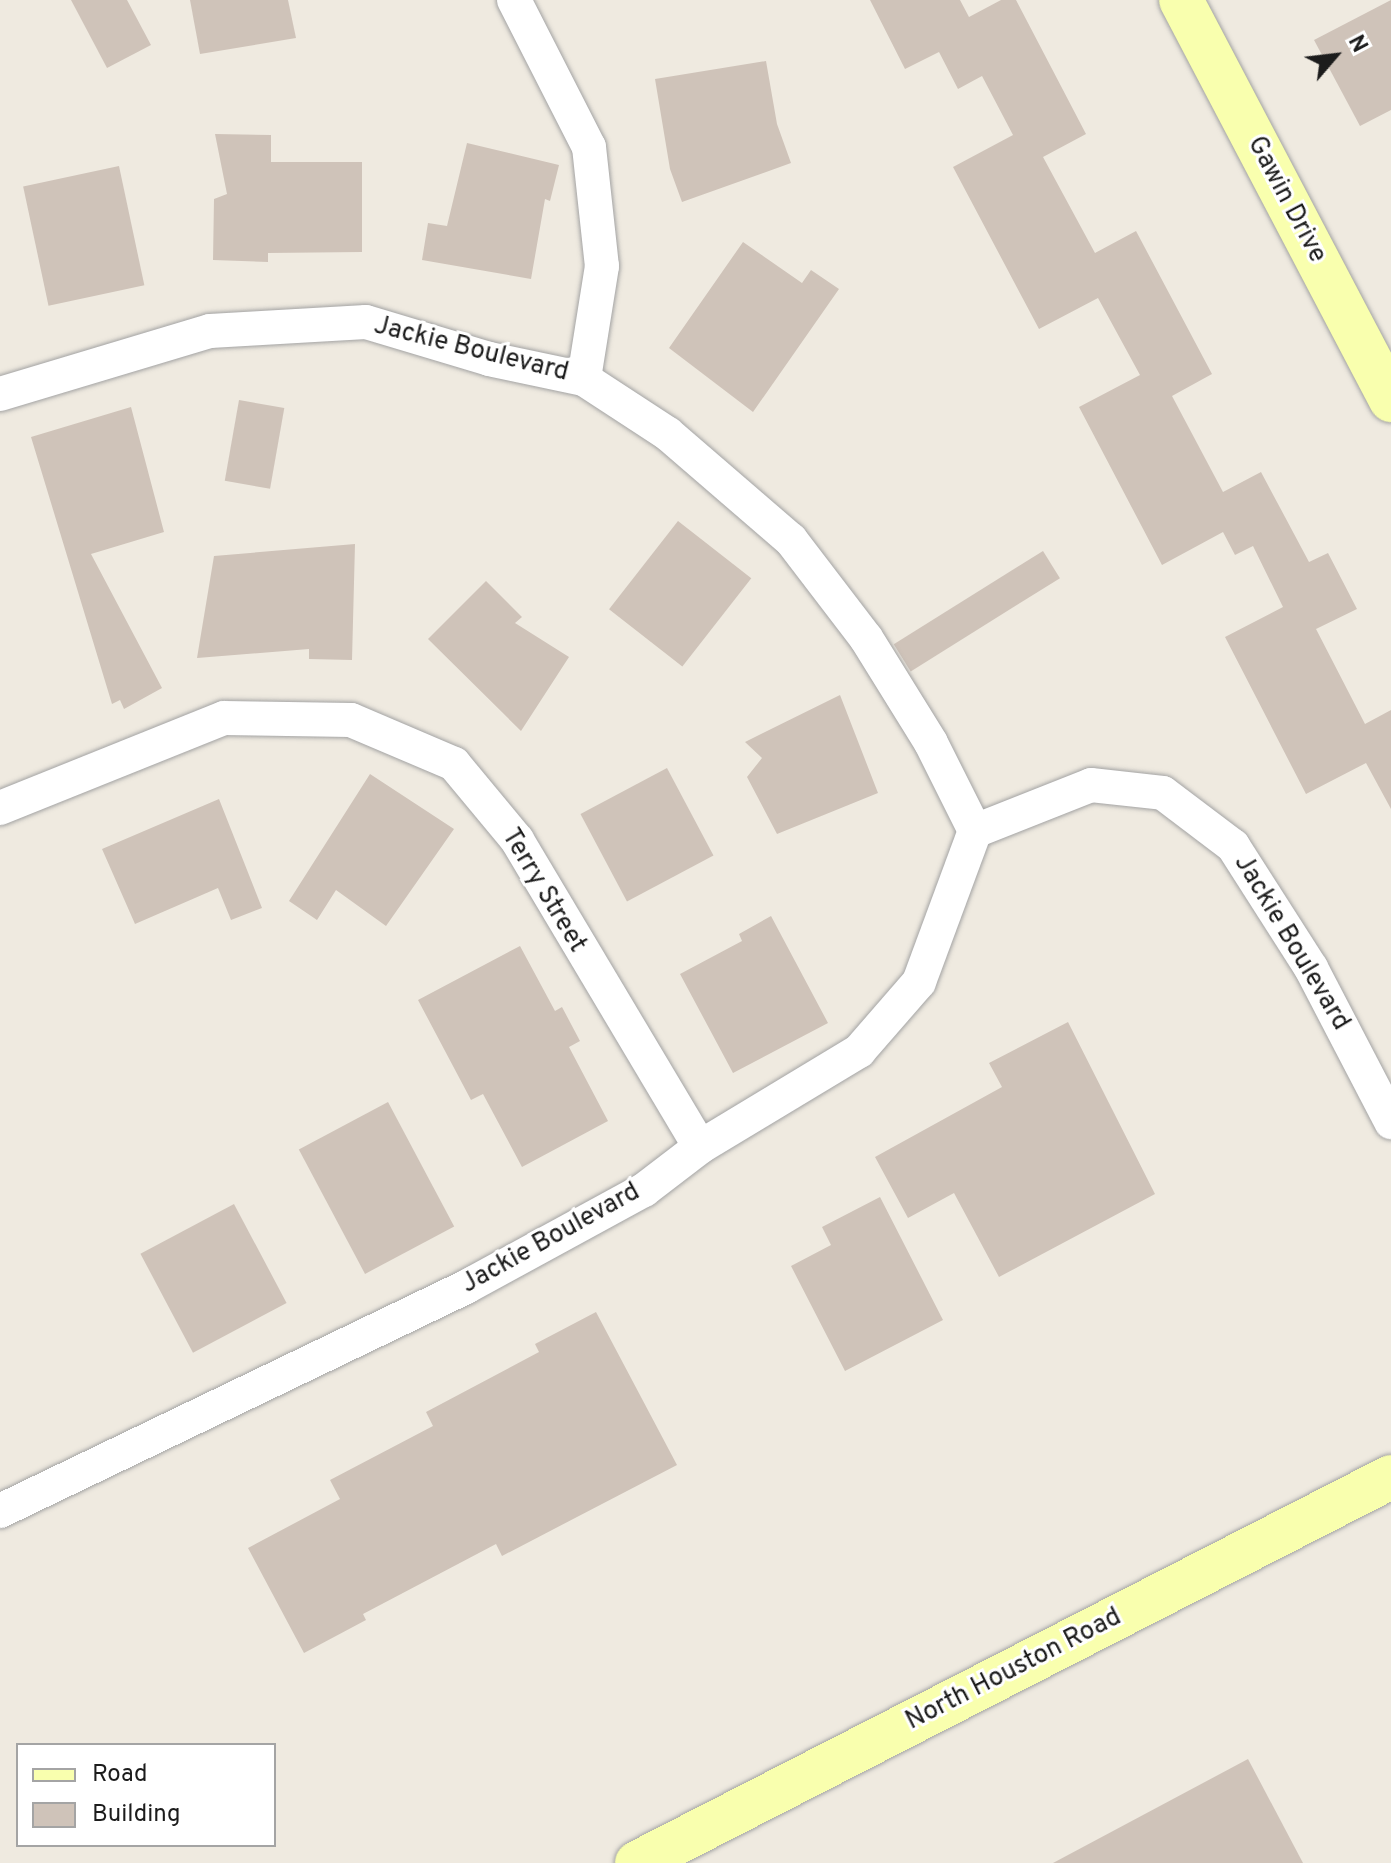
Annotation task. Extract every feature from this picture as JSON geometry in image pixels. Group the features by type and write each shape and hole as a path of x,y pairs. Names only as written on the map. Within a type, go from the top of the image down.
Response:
{"street":[{"path":"514,0 589,147 602,266 584,379"},
{"name":"Gawin Drive","path":"1181,0 1391,400"},
{"name":"Jackie Boulevard","path":"0,394 210,331 366,322 489,359 584,379 668,434 791,540 866,638 931,743 975,831 919,982 859,1051 700,1147 644,1190 466,1287 0,1511"},
{"name":"Terry Street","path":"0,808 224,718 351,720 454,764 517,840 700,1147"},
{"name":"Jackie Boulevard","path":"975,831 1091,785 1163,793 1233,846 1311,968 1391,1122"},
{"name":"North Houston Road","path":"637,1863 1391,1477"}],"building":[{"path":"71,0 127,0 151,45 107,68"},
{"path":"190,0 288,0 296,38 200,54"},
{"path":"870,0 960,0 969,17 1001,0 1016,0 1086,134 1043,157 1095,253 1136,231 1212,374 1172,396 1223,492 1261,472 1309,562 1328,553 1357,609 1316,629 1365,724 1391,710 1391,809 1366,763 1306,794 1225,637 1283,607 1253,546 1235,555 1223,532 1162,565 1079,407 1140,375 1098,298 1039,329 953,167 1013,135 982,76 958,89 939,52 905,69"},
{"path":"1391,0 1391,110 1360,126 1314,40"},
{"path":"766,61 777,124 791,163 682,202 670,169 655,79"},
{"path":"215,134 271,135 271,162 362,162 362,252 268,253 268,262 213,260 214,199 227,194"},
{"path":"467,143 559,165 550,201 545,199 531,279 422,260 428,223 447,226"},
{"path":"119,166 144,285 49,306 23,186"},
{"path":"743,242 802,283 811,270 839,289 753,412 669,348"},
{"path":"239,400 284,408 270,489 225,481"},
{"path":"131,407 164,532 91,554 162,688 124,709 120,700 112,704 31,437"},
{"path":"678,521 751,578 682,667 609,609"},
{"path":"355,544 352,660 309,659 309,649 197,658 214,556"},
{"path":"1043,551 1060,578 911,671 894,644"},
{"path":"486,581 522,617 515,623 569,657 521,731 428,639"},
{"path":"840,695 878,793 777,834 747,777 762,758 745,742"},
{"path":"667,768 713,855 627,901 580,814"},
{"path":"370,774 454,829 386,926 336,890 317,920 289,901"},
{"path":"219,799 262,908 231,920 218,888 135,924 102,849"},
{"path":"771,916 828,1023 733,1073 680,974 742,941 739,934"},
{"path":"520,946 555,1011 562,1007 580,1041 569,1047 608,1121 522,1167 483,1094 471,1100 418,1000"},
{"path":"1068,1022 1155,1194 999,1277 954,1193 908,1218 875,1157 1002,1087 989,1063"},
{"path":"388,1102 454,1226 365,1274 299,1149"},
{"path":"880,1197 943,1320 845,1371 791,1266 831,1245 822,1227"},
{"path":"234,1204 287,1303 193,1353 140,1254"},
{"path":"596,1312 677,1465 502,1556 496,1544 363,1614 366,1620 304,1653 248,1548 340,1499 330,1480 433,1426 426,1412 539,1352 535,1344"},
{"path":"1248,1759 1303,1863 1053,1863"}]}
